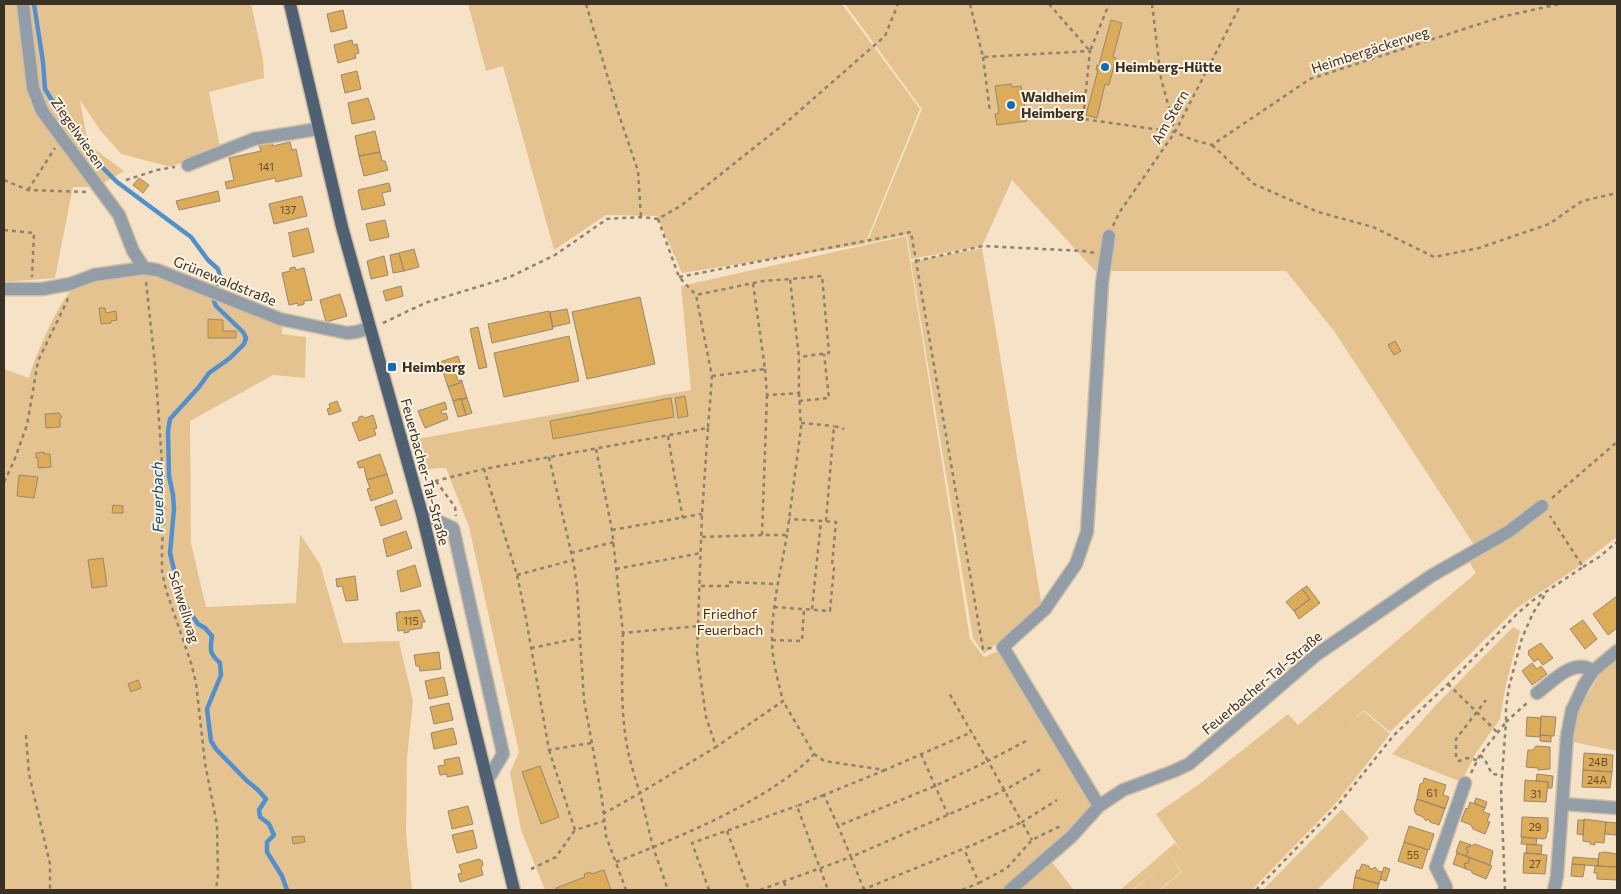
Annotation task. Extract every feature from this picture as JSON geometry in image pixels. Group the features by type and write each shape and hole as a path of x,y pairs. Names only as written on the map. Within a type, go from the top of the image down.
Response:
{"main road":[{"name":"Feuerbacher-Tal-Straße","path":"290,4 342,227 415,485 514,890"}],"street":[{"name":"Ziegelwiesen","path":"23,4 33,88 42,111 119,215 133,251 144,268"},
{"path":"188,165 254,139 318,128"},
{"path":"1099,806 1003,647 1045,608 1076,564 1087,532 1102,283 1109,236"},
{"name":"Grünewaldstraße","path":"4,289 42,289 70,284 94,275 144,268 157,270 280,319 347,333 370,328"},
{"name":"Feuerbacher-Tal-Straße","path":"1010,890 1072,836 1099,806 1123,790 1189,764 1331,644 1431,576 1508,532 1542,506"},
{"path":"422,514 453,528 503,754 487,781"},
{"path":"1554,890 1557,876 1567,736 1572,710 1593,671 1617,651"},
{"path":"1537,693 1569,670 1579,666 1588,667 1593,671"},
{"path":"1444,890 1446,887 1436,867 1465,783"},
{"path":"1563,804 1617,808"}],"path":[{"path":"586,4 638,171 640,216"},
{"path":"370,328 425,303 510,277 555,255 607,219 640,216 658,219 682,205 789,120 885,36 898,4"},
{"path":"970,4 983,57 990,112"},
{"path":"1049,4 1090,51"},
{"path":"1109,4 1090,51 1083,119 1175,132 1193,140 1212,145 1254,184 1318,212 1372,227 1434,257 1479,248 1549,224 1582,201 1617,193"},
{"path":"1152,4 1162,78 1175,132"},
{"name":"Am Stern","path":"1109,236 1119,213 1175,132 1241,4"},
{"name":"Heimbergäckerweg","path":"1212,145 1310,80 1501,17 1559,4"},
{"path":"983,57 1090,51"},
{"path":"28,190 61,138"},
{"path":"126,180 157,170 188,165"},
{"path":"4,180 28,190 92,192 100,189"},
{"path":"658,219 680,277 696,295 712,376 702,514 698,653 706,717 716,746"},
{"path":"4,230 34,232 32,289"},
{"path":"680,277 911,232 983,649 1003,647"},
{"path":"916,261 983,246 1084,251 1106,255"},
{"name":"Schwellwag","path":"144,268 155,364 163,478 162,571 166,590 196,683 205,763 217,826 218,875 216,890"},
{"path":"696,295 753,283 822,276 829,353 799,357"},
{"path":"790,279 799,357 800,423 787,535 774,607 773,655 783,701 814,754 824,761 885,770"},
{"path":"753,283 767,394 762,535"},
{"path":"4,482 14,462 26,425 38,361 67,301 70,284"},
{"path":"800,401 829,398 824,354"},
{"path":"712,376 765,368"},
{"path":"767,394 799,393"},
{"path":"800,423 834,426 844,429"},
{"path":"826,521 834,426"},
{"path":"415,485 484,469 708,428"},
{"path":"668,435 684,518"},
{"path":"1583,567 1554,520 1542,506 1617,442"},
{"path":"596,449 614,542 623,633 623,714 629,755 653,847 668,890"},
{"path":"549,457 573,560 577,586 584,700 606,836 626,890"},
{"path":"484,469 517,575 549,750 575,830"},
{"path":"436,481 455,507 456,514 453,528"},
{"path":"612,530 702,514"},
{"path":"774,607 830,611 836,522 788,519"},
{"path":"812,610 821,521"},
{"path":"702,537 787,535"},
{"path":"571,553 614,542"},
{"path":"1256,890 1338,805 1394,735 1448,684 1518,613 1532,601 1599,557 1617,542"},
{"path":"616,569 701,553"},
{"path":"517,575 573,560"},
{"path":"701,586 729,586 729,582 778,584"},
{"path":"1506,890 1502,775 1506,708 1509,687 1522,638 1533,613 1547,592"},
{"path":"772,640 802,641 804,609"},
{"path":"623,633 698,626"},
{"path":"531,648 580,638"},
{"path":"1448,684 1498,732"},
{"path":"950,693 1032,840"},
{"path":"1465,783 1480,755 1506,722 1537,693"},
{"path":"1477,760 1467,758 1459,761 1456,758 1456,739 1486,700"},
{"path":"603,814 716,746 783,701"},
{"path":"709,890 692,843 797,806 972,732"},
{"path":"26,734 29,774 50,864 50,890"},
{"path":"838,826 935,786 1026,741"},
{"path":"549,750 591,743"},
{"path":"616,862 724,816 789,777 814,754"},
{"path":"921,754 948,815"},
{"path":"1480,755 1485,760 1492,774 1502,775"},
{"path":"760,890 851,857 1005,790 1041,769"},
{"path":"824,795 863,890 1022,822 1057,800"},
{"path":"797,806 828,890"},
{"path":"530,869 556,858 575,830 604,821"},
{"path":"962,890 1007,868 1032,840 1058,827 1072,836"},
{"path":"727,831 749,890"},
{"path":"964,848 979,883"},
{"path":"784,882 787,890"}],"green space":[{"path":"4,4 251,4 263,59 264,78 209,92 220,147 171,167 121,154 100,130 80,100 88,144 124,171 97,187 73,187 55,278 4,282"},
{"path":"468,4 842,4 920,109 865,244 682,273 657,216 606,215 554,250 503,66 486,71"},
{"path":"845,4 1617,4 1617,537 1575,569 1517,608 1390,732 1364,710 1347,725 1364,711 1390,734 1336,803 1252,890 1160,890 1182,872 1172,858 1181,872 1159,890 1133,890 1161,867 1132,890 1120,890 1175,843 1183,853 1156,814 1202,782 1288,714 1298,725 1476,573 1468,560 1480,554 1334,331 1286,271 1095,271 1012,180 982,246 911,259 907,235 867,243 922,109"},
{"name":"Friedhof Feuerbach","path":"906,236 970,639 984,657 998,651 1095,806 1065,837 1003,890 545,890 521,830 510,773 519,752 469,527 446,468 427,469 417,439 691,390 681,286"},
{"path":"982,248 1042,606 984,654 973,638 911,262"},
{"path":"142,273 180,286 283,315 282,334 306,337 305,378 273,375 190,421 191,543 206,607 296,603 300,534 320,564 343,643 399,641 413,701 407,758 406,834 412,890 4,890 4,369 29,378 41,344 54,316 74,288 97,278"},
{"path":"1513,627 1520,631 1506,684 1500,719 1476,753 1461,782 1392,754 1436,705"},
{"path":"1617,659 1617,751 1573,742 1579,710 1602,670"},
{"path":"1342,809 1369,838 1317,890 1263,890"},
{"path":"1051,861 1074,890 1023,890 1021,886"}],"building":[{"path":"343,10 347,28 331,32 327,14"},
{"name":"Heimberg-Hütte","path":"1111,20 1122,23 1113,57 1116,58 1109,85 1105,84 1097,118 1086,115 1098,70 1096,70 1097,65 1099,65"},
{"path":"352,40 353,45 357,44 359,53 355,54 356,58 338,63 334,45"},
{"path":"357,71 361,89 345,93 341,75"},
{"path":"1011,84 1012,87 1021,86 1027,121 997,125 995,114 999,113 995,86"},
{"path":"368,98 375,119 352,124 348,103"},
{"path":"375,131 380,152 359,156 355,136"},
{"path":"272,142 273,146 290,142 292,150 296,149 302,176 276,182 275,178 227,189 225,182 234,180 229,158 261,151 259,145"},
{"path":"380,152 382,161 385,161 388,170 364,176 359,156"},
{"path":"139,178 149,185 143,193 133,185"},
{"path":"389,183 391,191 382,193 385,205 362,210 358,190"},
{"path":"218,191 220,201 179,210 176,201"},
{"path":"302,196 307,216 274,224 269,204"},
{"path":"385,220 389,237 370,241 366,224"},
{"path":"308,228 314,252 293,257 288,233"},
{"path":"414,249 419,267 404,271 399,253"},
{"path":"399,253 404,271 393,273 390,255"},
{"path":"384,256 388,275 371,279 367,261"},
{"path":"295,267 296,270 304,268 312,300 304,301 304,304 298,306 298,303 289,305 282,273 290,271 290,268"},
{"path":"401,286 403,296 386,301 383,291"},
{"path":"340,294 347,316 326,322 320,300"},
{"path":"640,297 655,364 587,379 572,312"},
{"path":"99,308 105,308 106,313 116,311 117,320 101,324"},
{"path":"567,309 570,323 553,327 550,312"},
{"path":"549,311 553,329 492,343 488,324"},
{"path":"208,319 223,320 223,331 236,331 236,338 208,338"},
{"path":"478,327 487,367 479,369 470,329"},
{"path":"569,336 579,381 504,397 494,353"},
{"path":"1395,341 1401,351 1394,355 1388,345"},
{"path":"458,356 462,368 455,370 458,381 462,380 462,382 448,387 440,362"},
{"path":"462,382 467,398 453,401 448,387"},
{"path":"685,396 688,416 678,418 675,398"},
{"path":"461,398 466,415 458,417 453,401"},
{"path":"467,398 472,413 466,415 461,399"},
{"path":"671,398 674,417 553,439 550,421"},
{"path":"337,401 341,411 329,415 327,409 330,408 329,404"},
{"path":"445,402 447,409 441,411 442,414 446,413 448,419 425,428 418,411"},
{"path":"59,413 62,417 60,418 60,427 46,428 45,414"},
{"path":"373,415 377,428 374,429 376,435 359,441 352,423 358,421 359,417 365,418"},
{"path":"44,452 44,454 50,454 51,467 38,468 36,453"},
{"path":"380,454 387,474 367,480 364,467 359,468 357,462"},
{"path":"387,474 393,493 371,501 367,489 370,488 367,480"},
{"path":"19,475 38,477 34,498 17,496"},
{"path":"396,500 402,519 381,526 375,507"},
{"path":"113,505 123,506 123,513 112,513"},
{"path":"406,531 412,548 387,557 383,539"},
{"path":"103,558 107,586 92,588 88,560"},
{"path":"415,565 421,586 401,592 397,571"},
{"path":"355,576 358,600 346,601 342,586 337,587 336,579"},
{"path":"1307,586 1320,603 1299,619 1294,611 1310,599 1302,589"},
{"path":"1302,589 1310,599 1294,611 1286,602"},
{"path":"1617,596 1617,628 1608,635 1593,614"},
{"path":"420,610 425,622 422,622 422,628 409,630 409,632 404,633 404,630 398,631 396,613 399,611"},
{"path":"1583,620 1597,639 1585,649 1570,629"},
{"path":"1541,643 1553,658 1543,665 1538,659 1534,662 1528,654 1528,651"},
{"path":"439,652 441,669 420,671 419,666 416,666 414,655"},
{"path":"1532,663 1537,669 1541,666 1547,674 1532,685 1522,671"},
{"path":"444,677 448,695 429,699 425,681"},
{"path":"138,680 141,688 131,692 128,684"},
{"path":"449,703 453,720 434,724 430,707"},
{"path":"1541,716 1556,717 1554,736 1540,735"},
{"path":"1527,717 1541,718 1540,737 1526,736"},
{"path":"453,728 457,744 434,749 431,733"},
{"path":"1540,735 1551,736 1551,742 1540,741"},
{"path":"1536,746 1550,747 1550,769 1538,770 1538,768 1526,767 1528,750 1533,750"},
{"path":"1584,753 1613,755 1612,772 1583,770"},
{"path":"459,757 463,774 447,777 447,774 440,775 438,766 445,765 444,760"},
{"path":"540,766 559,817 541,824 522,772"},
{"path":"1583,770 1612,772 1610,788 1582,787"},
{"path":"1537,774 1553,776 1552,788 1548,788 1548,782 1536,781"},
{"path":"1424,778 1446,785 1443,795 1449,797 1445,809 1417,799 1420,784 1423,783"},
{"path":"1525,780 1548,782 1546,802 1524,801"},
{"path":"1476,798 1487,802 1485,808 1474,803"},
{"path":"1417,799 1445,808 1439,825 1430,822 1429,819 1426,821 1423,817 1416,814 1414,809"},
{"path":"1470,802 1485,808 1483,812 1490,814 1487,821 1490,822 1485,834 1461,821"},
{"path":"468,806 473,824 452,829 448,811"},
{"path":"1522,817 1548,818 1546,838 1521,837"},
{"path":"1584,819 1606,822 1604,843 1595,842 1595,845 1583,841"},
{"path":"1578,820 1584,820 1583,835 1577,834"},
{"path":"1606,822 1617,823 1616,835 1605,834"},
{"path":"1409,826 1434,834 1429,850 1404,842"},
{"path":"473,830 477,848 457,853 452,835"},
{"path":"304,836 305,842 293,844 292,837"},
{"path":"1522,837 1537,839 1536,845 1521,844"},
{"path":"1460,841 1471,845 1466,848 1468,851 1466,856 1456,852"},
{"path":"1404,842 1428,850 1422,869 1398,861"},
{"path":"1475,844 1493,851 1490,865 1466,856 1468,851 1466,848"},
{"path":"1527,844 1542,845 1541,854 1526,853"},
{"path":"1457,853 1470,858 1468,863 1464,864 1466,869 1453,864"},
{"path":"1524,853 1547,855 1545,874 1523,873"},
{"path":"1599,853 1617,854 1617,867 1598,866"},
{"path":"1573,857 1598,859 1598,866 1572,864"},
{"path":"1470,858 1492,866 1486,879 1466,869 1464,864 1468,863"},
{"path":"479,859 483,865 481,867 483,875 460,882 458,874 462,873 459,865"},
{"path":"1362,864 1372,869 1375,867 1378,871 1382,872 1379,884 1355,877 1357,870 1359,871"},
{"path":"1572,864 1585,865 1583,877 1571,876"},
{"path":"1595,866 1617,867 1617,880 1597,879 1597,873 1594,873"},
{"path":"1384,867 1390,869 1386,881 1380,879"},
{"path":"604,870 611,890 557,890 556,888 585,877 584,874"},
{"path":"1355,877 1379,884 1377,890 1353,890"}],"waterway":[{"name":"Feuerbach","path":"34,4 45,89 58,110 86,151 117,182 191,237 208,260 218,269 220,276 216,289"},
{"name":"Feuerbach","path":"214,301 216,306 243,332 246,338 244,344 230,358 209,373 170,419 168,431 169,476 174,509 170,553 181,599 198,624 205,628 212,636 211,651 220,663 221,675 207,709 211,741 216,749 266,799 259,810 260,817 269,824 274,835 267,842 267,852 282,876 287,890"}],"place":[{"name":"Heimberg-Hütte","path":"1105,67"},
{"name":"Waldheim Heimberg","path":"1011,105"},
{"name":"Heimberg","path":"392,367"}]}
